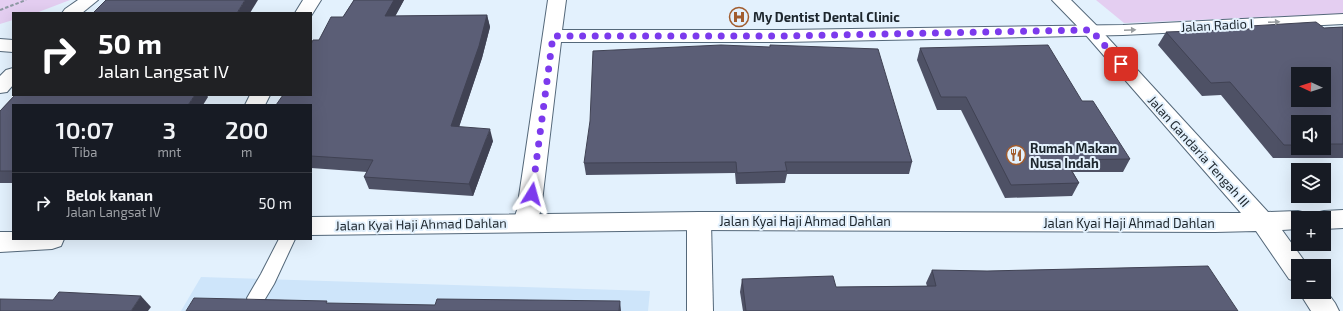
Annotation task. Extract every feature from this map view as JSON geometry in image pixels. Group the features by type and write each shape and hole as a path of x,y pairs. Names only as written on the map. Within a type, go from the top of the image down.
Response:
{"street":[{"path":"72,12 89,0"},
{"path":"305,12 312,0"},
{"path":"525,222 530,210 557,0"},
{"name":"Jalan Gandaria Tengah III","path":"1062,0 1091,30 1262,221 1291,262"},
{"name":"Jalan Radio I","path":"553,36 784,36 1140,30 1343,19"},
{"path":"0,45 12,46"},
{"path":"0,87 12,75"},
{"path":"1331,220 1343,219"},
{"name":"Jalan Kyai Haji Ahmad Dahlan","path":"312,226 525,222 698,221 1199,223 1291,220"},
{"path":"698,221 700,311"},
{"path":"0,242 35,240"},
{"path":"1317,299 1326,311"}],"lane":[{"path":"285,310 262,311 257,305 256,298 286,240"}],"path":[{"path":"0,10 26,0"}],"shaded area":[{"path":"0,0 70,0 39,12 12,12 12,20 0,24"},
{"path":"1096,0 1343,0 1343,14 1124,23"},
{"path":"201,277 650,291 648,311 181,311"}],"building":[{"path":"106,0 245,0 238,12 94,12"},
{"path":"354,0 394,0 385,16 487,15 479,46 451,126 490,129 469,184 364,177 373,160 312,156 312,104 277,104 282,96 312,96 312,42 313,40 319,40 331,17 343,17"},
{"path":"1316,22 1324,28 1343,27 1343,144 1331,144 1331,115 1291,115 1291,145 1284,145 1230,82 1211,83 1166,32 1253,29 1250,26"},
{"path":"721,45 770,47 770,45 878,49 912,162 785,162 787,171 737,173 736,162 584,163 590,121 593,51"},
{"path":"1048,45 1082,101 1093,101 1130,159 1065,160 1079,183 1011,185 966,97 941,97 920,48"},
{"path":"14,96 194,96 189,104 12,104 12,171 0,171 0,111"},
{"path":"1208,266 1238,311 746,311 742,279 833,276 836,287 936,286 932,270 987,271"},
{"path":"59,292 141,296 131,311 0,311 0,299 53,300"},
{"path":"194,298 435,305 437,299 620,301 619,311 186,311"}],"place":[{"name":"My Dentist Dental Clinic","path":"739,17"},
{"name":"Rumah Makan Nusa Indah","path":"1016,155"}],"route":[{"path":"532,194 553,36 784,36 1091,30 1121,64"}]}
